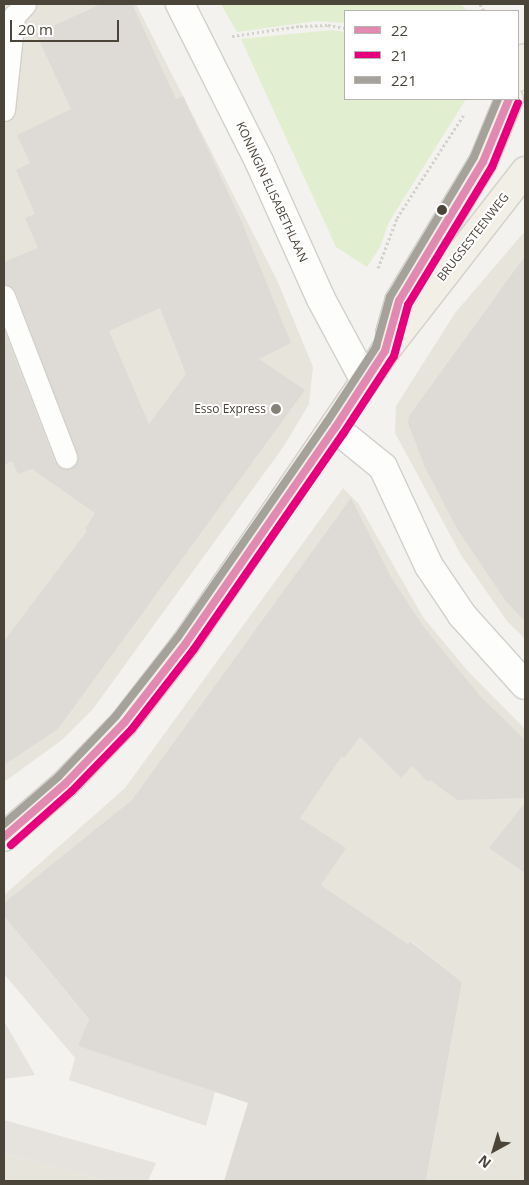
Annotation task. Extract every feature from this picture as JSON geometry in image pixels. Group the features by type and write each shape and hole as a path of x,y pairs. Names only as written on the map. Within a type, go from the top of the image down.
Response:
{"main road":[{"path":"519,74 525,58"},
{"name":"BRUGSESTEENWEG","path":"385,351 399,301 483,162 509,100"},
{"name":"BRUGSESTEENWEG","path":"4,837 65,784 124,723 186,643 335,428 385,351 525,171"}],"street":[{"name":"KONINGIN ELISABETHLAAN","path":"180,4 259,161 321,299 364,381"},
{"path":"335,428 383,467 429,566 462,615 525,684"}],"lane":[{"path":"4,110 14,16 25,4"},
{"path":"4,296 66,457"}],"path":[{"path":"200,41 300,26 344,28"}],"shaded area":[{"path":"4,4 136,4 277,280 313,367 309,404 284,446 93,709 62,740 4,782"},
{"path":"525,231 525,639 507,621 461,555 395,433 396,406 455,313"},
{"path":"343,488 358,503 423,617 466,669 525,729 525,1181 426,1181 462,982 411,941 408,944 324,887 144,967 84,1014 4,916 4,895 125,788"},
{"path":"4,916 84,1014 93,1007 79,1046 215,1092 206,1126 69,1080 75,1058 4,974"},
{"path":"4,1021 35,1075 4,1079"},
{"path":"4,1120 156,1163 148,1181 108,1181 4,1153"},
{"path":"4,1153 108,1181 4,1181"}],"green space":[{"path":"221,4 461,4 466,10 344,10 344,23 317,21 237,32"},
{"path":"332,30 344,32 344,100 465,100 389,222 380,247 367,267 336,247 241,39"}],"building":[{"path":"101,4 132,4 176,99 183,96 241,220 291,343 259,359 305,390 58,729 4,765 4,641 87,531 85,529 95,513 32,469 18,474 12,461 4,465 4,330 55,462 64,469 70,469 78,458 16,292 4,284 4,262 38,248 25,218 35,214 16,170 30,163 17,135 71,109 36,34","holes":["160,308 186,374 149,424 109,331"]},
{"path":"525,256 525,622 505,600 456,527 425,467 408,423 409,416"},
{"path":"351,498 391,577 423,626 480,696 525,740 525,798 457,800 430,780 428,782 412,766 401,778 360,737 344,758 342,756 300,818 346,848 321,885 408,944 410,941 462,982 426,1181 224,1181 248,1103 78,1046 89,1019 4,916 4,903 132,800"},
{"path":"525,803 525,873 489,848"}],"transit line":[{"name":"221","path":"4,824 58,777 116,716 178,637 327,422 376,347 390,297 474,157 498,100"},
{"name":"22","path":"4,837 65,784 124,723 186,643 335,428 385,351 399,301 483,162 509,100"},
{"name":"21","path":"11,845 72,791 132,729 194,649 343,434 394,356 408,305 492,167 518,103"}],"place":[{"name":"Esso Express","path":"276,409"}]}
